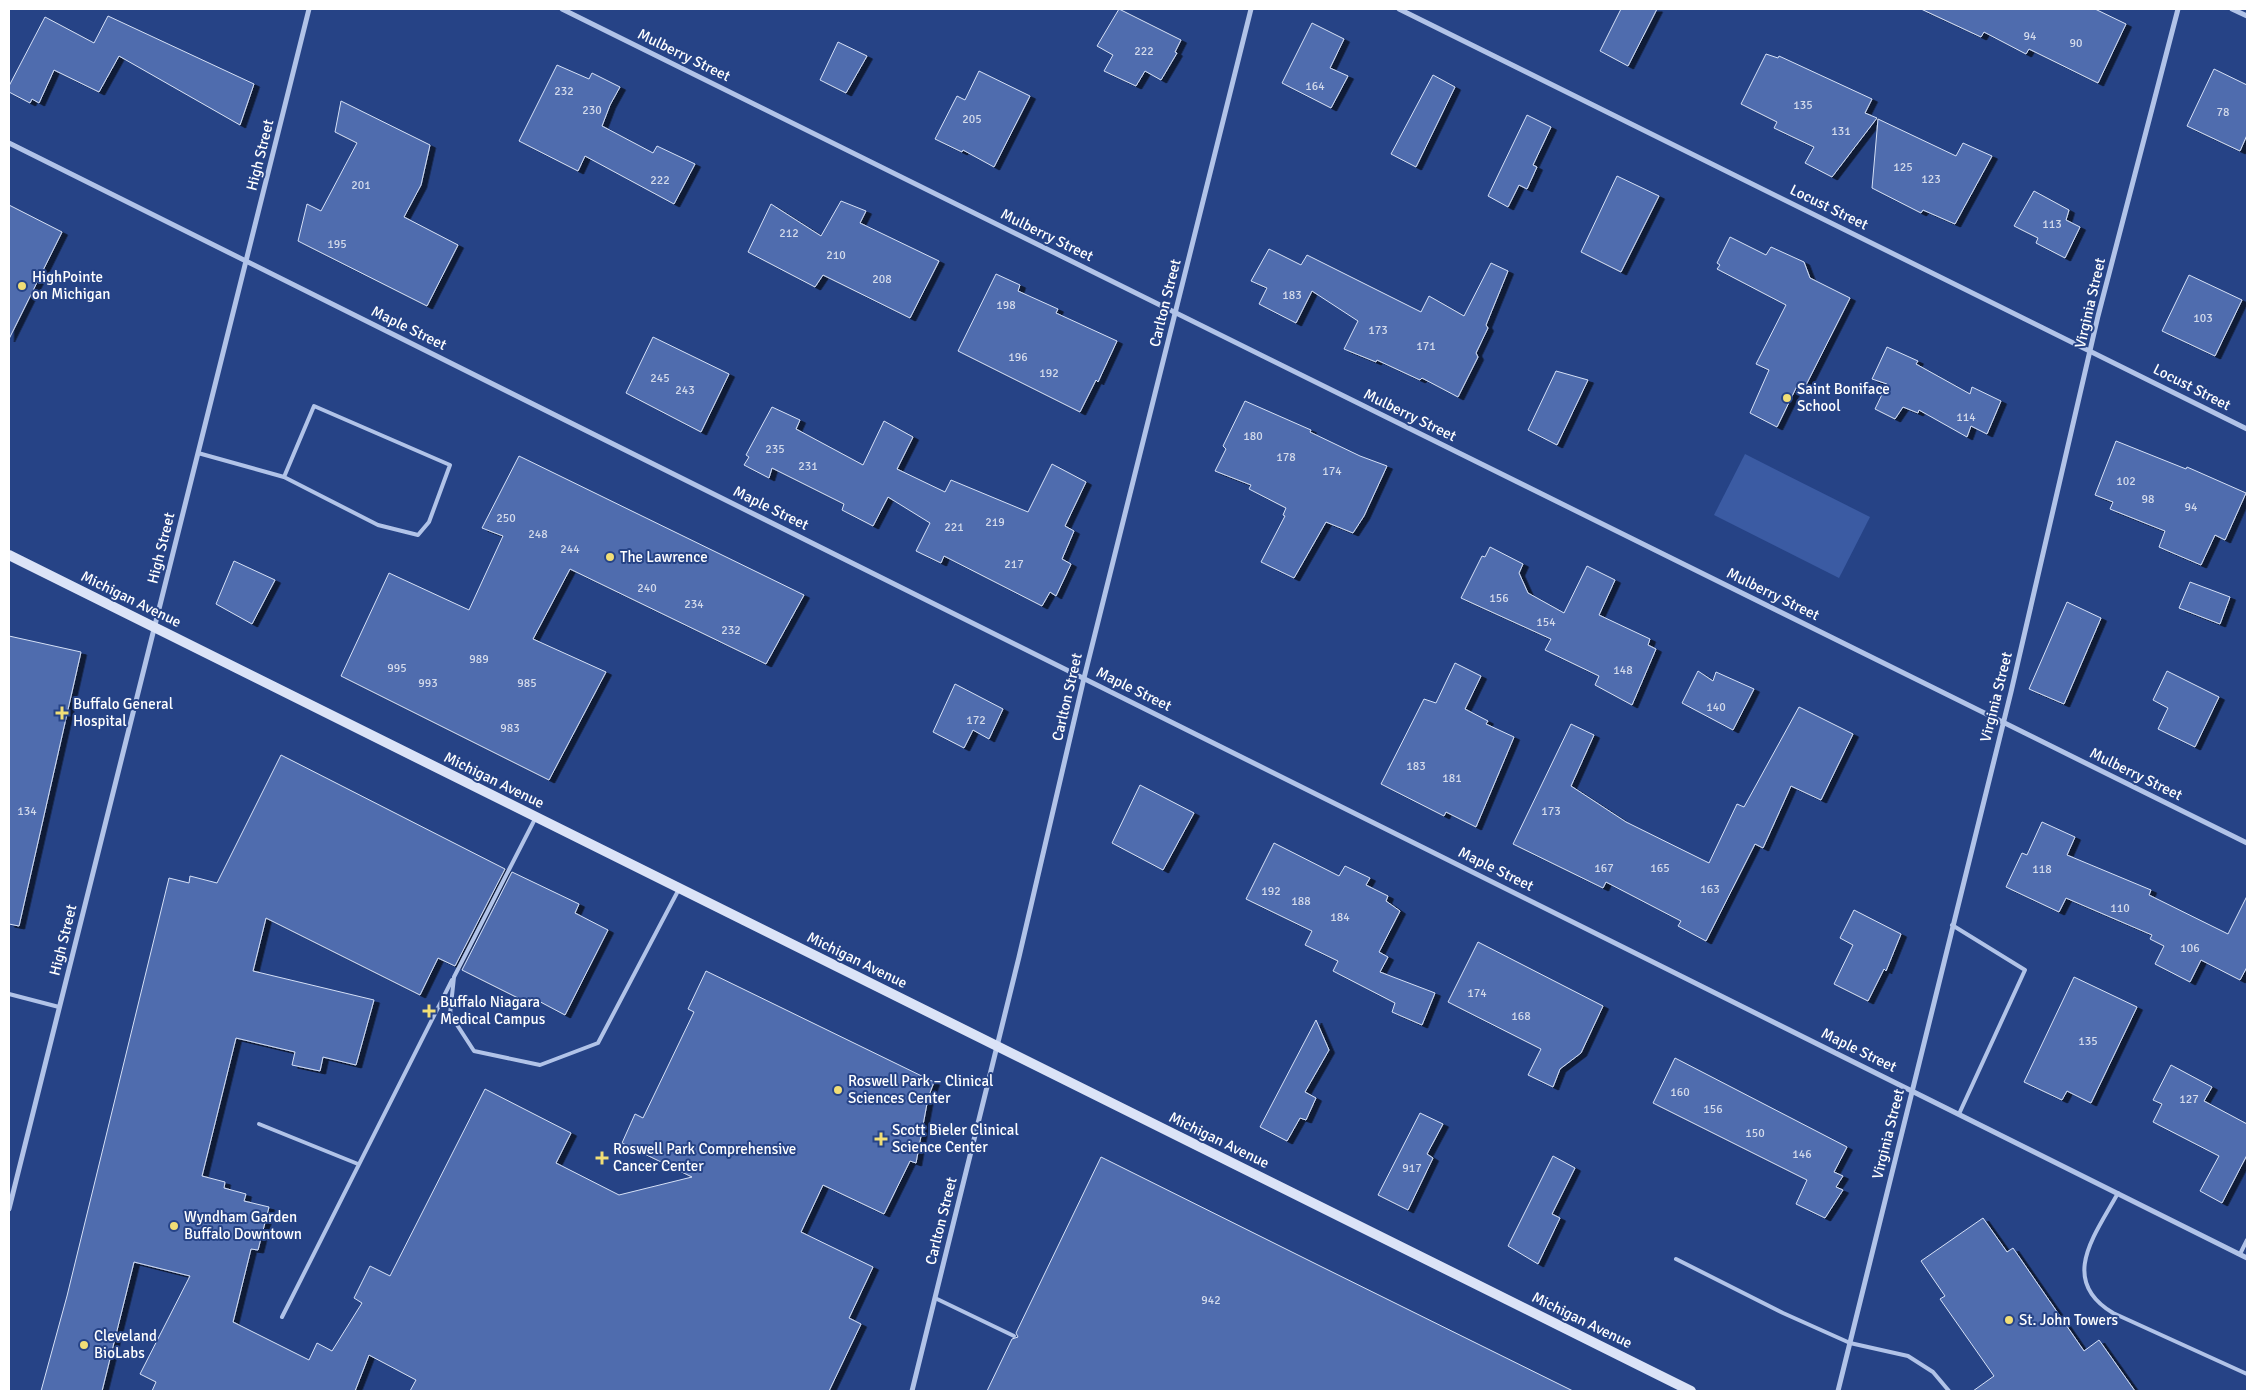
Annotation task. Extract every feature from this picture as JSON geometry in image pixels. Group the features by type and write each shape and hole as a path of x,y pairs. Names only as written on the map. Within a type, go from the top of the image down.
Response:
{"street":[{"name":"High Street","path":"9,1209 309,9"},
{"name":"Mulberry Street","path":"562,9 2247,843"},
{"name":"Carlton Street","path":"912,1391 997,1046 1084,678 1251,9"},
{"name":"Locust Street","path":"1399,9 2247,429"},
{"name":"Virginia Street","path":"1838,1391 2002,721 2011,692 2098,316 2178,9"},
{"path":"2232,9 2247,16"},
{"name":"Maple Street","path":"9,143 2247,1258"},
{"name":"Michigan Avenue","path":"9,555 1691,1391"}],"lane":[{"path":"198,454 284,477 378,525 418,535 429,522 450,465 314,406 284,477"},
{"path":"282,1317 358,1164 536,817"},
{"path":"454,977 450,1014 474,1051 540,1065 598,1044 679,889"},
{"path":"1952,926 2025,970 1959,1114"},
{"path":"9,994 59,1008"},
{"path":"259,1124 358,1164"},
{"path":"2118,1193 2094,1235 2085,1259 2083,1276 2089,1292 2100,1305 2114,1313 2247,1374"},
{"path":"2240,1254 2247,1240"},
{"path":"1676,1259 1782,1313 1850,1343 1908,1356 1933,1372 1949,1391"},
{"path":"935,1298 1014,1336"}],"shaded area":[{"path":"1745,454 1870,517 1839,578 1714,515"}],"building":[{"path":"1119,9 1181,40 1175,52 1177,53 1161,80 1145,71 1136,86 1104,71 1113,55 1097,46"},
{"path":"1621,9 1657,9 1628,66 1600,51"},
{"path":"1921,9 2095,9 2126,24 2098,83 2029,49 2026,54 1984,32 1981,37"},
{"path":"108,16 254,84 240,125 119,56 99,92 54,70 39,103 32,99 30,103 9,92 9,86 45,17 94,43"},
{"path":"1312,23 1344,39 1330,68 1348,76 1331,108 1282,83"},
{"path":"838,42 867,56 846,93 820,80"},
{"path":"1766,54 1778,58 1779,56 1872,99 1865,113 1877,118 1832,177 1805,163 1814,147 1774,128 1777,122 1741,104"},
{"path":"557,65 589,79 592,73 620,87 610,105 602,126 653,153 657,146 695,164 674,204 585,156 578,171 519,141"},
{"path":"2214,69 2247,85 2247,135 2240,151 2187,126"},
{"path":"979,71 1030,96 994,167 963,150 962,152 935,139 957,96 965,100"},
{"path":"1433,75 1455,87 1416,167 1391,154"},
{"path":"341,101 430,145 421,185 404,217 458,245 427,306 298,241 307,204 321,211 357,143 335,132"},
{"path":"1527,115 1551,127 1533,165 1537,167 1527,189 1519,185 1508,207 1488,196"},
{"path":"1878,119 1956,156 1963,143 1992,156 1955,224 1923,210 1921,213 1872,188"},
{"path":"1617,176 1659,196 1621,272 1581,252"},
{"path":"2034,191 2069,210 2066,220 2080,227 2065,258 2036,243 2038,238 2014,226"},
{"path":"841,201 866,211 860,223 939,261 910,318 823,275 815,287 748,252 771,204 821,236"},
{"name":"HighPointe on Michigan","path":"9,205 62,232 9,339"},
{"path":"1730,237 1766,255 1771,247 1804,262 1810,278 1850,298 1805,387 1798,384 1777,427 1750,413 1769,370 1756,364 1786,305 1717,269 1720,265 1717,263"},
{"path":"1269,249 1301,265 1307,255 1421,312 1429,296 1464,316 1491,263 1508,271 1486,325 1488,328 1476,353 1478,357 1458,397 1422,378 1420,380 1377,360 1376,362 1344,349 1358,321 1312,291 1296,323 1259,304 1267,288 1251,281"},
{"path":"996,274 1020,285 1018,291 1058,309 1056,313 1117,341 1098,382 1096,380 1080,412 958,351"},
{"path":"2189,275 2242,300 2215,356 2162,331"},
{"path":"653,337 729,374 701,432 626,393"},
{"path":"1887,347 1918,361 1916,364 1970,394 1972,387 2001,401 1987,434 1971,426 1967,437 1919,410 1918,413 1903,407 1895,419 1875,409 1887,384 1872,379"},
{"path":"1556,371 1588,380 1557,445 1528,430"},
{"path":"1245,401 1311,430 1310,432 1360,456 1387,466 1364,516 1353,533 1326,522 1294,578 1261,562 1285,516 1283,515 1286,508 1249,489 1251,485 1215,471 1226,449 1223,446"},
{"path":"772,407 800,420 796,429 863,465 884,421 913,437 897,469 945,492 951,480 1028,512 1052,464 1086,482 1065,526 1074,531 1062,559 1071,564 1056,596 1050,592 1042,606 944,556 941,563 916,551 930,523 888,497 873,526 842,510 844,504 772,468 769,478 744,465 749,457 746,455"},
{"path":"2116,441 2186,469 2187,467 2246,493 2225,540 2215,535 2201,565 2159,547 2165,531 2110,509 2113,502 2095,495"},
{"path":"519,456 804,595 766,664 570,569 533,639 606,672 549,780 341,676 389,573 469,610 503,536 482,528"},
{"path":"1490,547 1523,564 1519,573 1528,593 1564,613 1587,566 1615,580 1599,615 1650,639 1648,645 1656,649 1632,705 1595,685 1599,676 1545,650 1551,639 1461,598 1482,556 1485,557"},
{"path":"234,561 275,580 252,624 216,604"},
{"path":"2190,582 2230,597 2220,624 2179,608"},
{"path":"2067,602 2101,618 2064,704 2029,689"},
{"path":"9,636 81,652 19,926 9,924"},
{"path":"1455,663 1481,676 1465,709 1488,721 1486,724 1514,737 1476,827 1446,812 1444,816 1381,784 1424,699 1436,703"},
{"path":"1698,671 1713,681 1716,672 1754,689 1733,730 1682,703"},
{"path":"2167,671 2219,697 2195,747 2158,729 2168,708 2153,700"},
{"path":"955,684 1003,709 989,739 973,730 964,748 933,732"},
{"path":"1799,707 1853,734 1821,800 1791,786 1763,848 1755,844 1706,941 1678,926 1681,921 1606,882 1603,888 1513,844 1571,724 1594,735 1571,786 1626,822 1709,863 1737,804 1744,807"},
{"path":"281,755 505,869 455,966 438,958 420,995 266,918 253,971 374,1000 356,1065 323,1057 320,1071 292,1065 295,1052 236,1038 202,1176 225,1182 224,1188 246,1194 244,1201 269,1207 258,1250 251,1249 233,1322 309,1360 317,1343 332,1351 362,1303 354,1298 370,1266 390,1276 485,1089 571,1133 556,1163 619,1195 692,1177 622,1143 635,1114 643,1118 694,1012 688,1009 706,971 934,1082 928,1098 916,1163 910,1161 884,1214 823,1185 801,1232 873,1267 849,1318 861,1324 829,1391 410,1391 416,1380 369,1355 355,1391 152,1391 156,1382 140,1374 190,1276 134,1262 102,1391 41,1391 67,1296 169,878 189,883 190,876 217,883"},
{"path":"1140,785 1194,813 1163,870 1112,843"},
{"path":"2042,822 2075,837 2067,855 2151,890 2149,895 2228,934 2247,896 2247,967 2240,980 2201,960 2190,982 2155,964 2164,946 2150,939 2152,935 2066,898 2059,912 2006,887 2022,853 2027,855"},
{"path":"1274,843 1339,876 1345,866 1370,878 1366,885 1388,896 1386,901 1400,911 1379,952 1388,957 1380,972 1435,993 1422,1025 1392,1012 1395,1003 1333,971 1338,961 1305,945 1312,931 1246,899"},
{"path":"512,872 579,904 575,913 608,930 565,1015 533,998 530,1004 462,970"},
{"path":"1854,910 1901,934 1886,971 1884,969 1868,1001 1834,984 1853,945 1840,938"},
{"path":"1478,942 1603,1006 1581,1053 1560,1069 1553,1087 1528,1075 1541,1049 1448,1002"},
{"path":"2074,977 2137,1007 2091,1103 2067,1091 2062,1100 2024,1082"},
{"path":"1316,1020 1329,1050 1305,1092 1316,1098 1306,1120 1300,1118 1287,1141 1260,1127"},
{"path":"1675,1058 1847,1147 1834,1172 1843,1176 1836,1187 1843,1190 1825,1218 1796,1204 1807,1180 1653,1103"},
{"path":"2171,1065 2212,1087 2204,1101 2247,1124 2247,1155 2222,1203 2200,1191 2219,1156 2153,1122 2162,1104 2153,1100"},
{"path":"1420,1113 1443,1124 1427,1154 1433,1158 1408,1210 1378,1195"},
{"path":"1553,1156 1575,1168 1552,1214 1560,1218 1538,1264 1508,1246"},
{"path":"1101,1157 1573,1391 987,1391 1012,1339 1018,1337 1016,1333"},
{"name":"St. John Towers","path":"1983,1218 2007,1252 2013,1248 2084,1351 2099,1340 2135,1391 1973,1391 1994,1376 1940,1299 1945,1296 1921,1261"}],"place":[{"name":"HighPointe on Michigan","path":"22,286"},
{"name":"Saint Boniface School","path":"1787,398"},
{"name":"The Lawrence","path":"610,557"},
{"name":"Buffalo General Hospital","path":"62,713"},
{"name":"Buffalo Niagara Medical Campus","path":"429,1011"},
{"name":"Roswell Park – Clinical Sciences Center","path":"838,1090"},
{"name":"Scott Bieler Clinical Science Center","path":"881,1139"},
{"name":"Roswell Park Comprehensive Cancer Center","path":"602,1158"},
{"name":"Wyndham Garden Buffalo Downtown","path":"174,1226"},
{"name":"St. John Towers","path":"2009,1320"},
{"name":"Cleveland BioLabs","path":"84,1345"}]}
